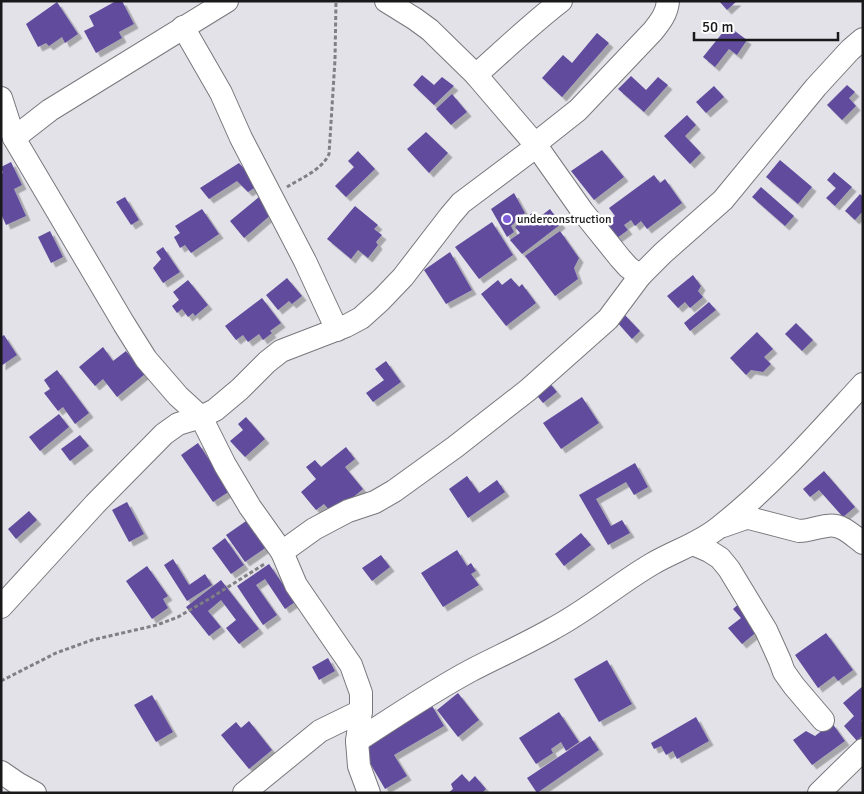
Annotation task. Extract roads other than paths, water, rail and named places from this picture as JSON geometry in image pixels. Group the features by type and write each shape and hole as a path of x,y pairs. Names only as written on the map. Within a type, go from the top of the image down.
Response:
{"street":[{"path":"14,138 50,110 227,1"},
{"path":"386,1 430,30 476,75 536,145 583,212 620,258 640,276"},
{"path":"476,75 561,1"},
{"path":"1,607 95,504 164,434 178,424 201,418 215,410 281,351 346,326 361,318 381,300 403,277 461,203 578,110 653,31 662,20 668,1"},
{"path":"183,27 220,93 241,138 305,261 337,330"},
{"path":"282,552 314,529 348,511 375,502 394,491 455,447 528,390 594,332 608,319 640,276 723,200 816,87 850,50 863,39"},
{"path":"1,98 14,138 119,316 146,359 178,396 201,418 225,465 250,507 282,552 296,585 351,665 360,693 361,711 357,741 359,766 369,793"},
{"path":"357,741 468,672 582,612 652,564 693,544 717,528 753,498 802,451 863,384"},
{"path":"717,528 749,518 799,531 829,525 844,529 863,543"},
{"path":"693,544 720,558 729,569 766,630 784,672 823,720"},
{"path":"244,793 320,731 361,711"},
{"path":"819,793 863,750"},
{"path":"1,772 17,784 35,793"}],"place":[{"name":"underconstruction","path":"507,219"}]}
